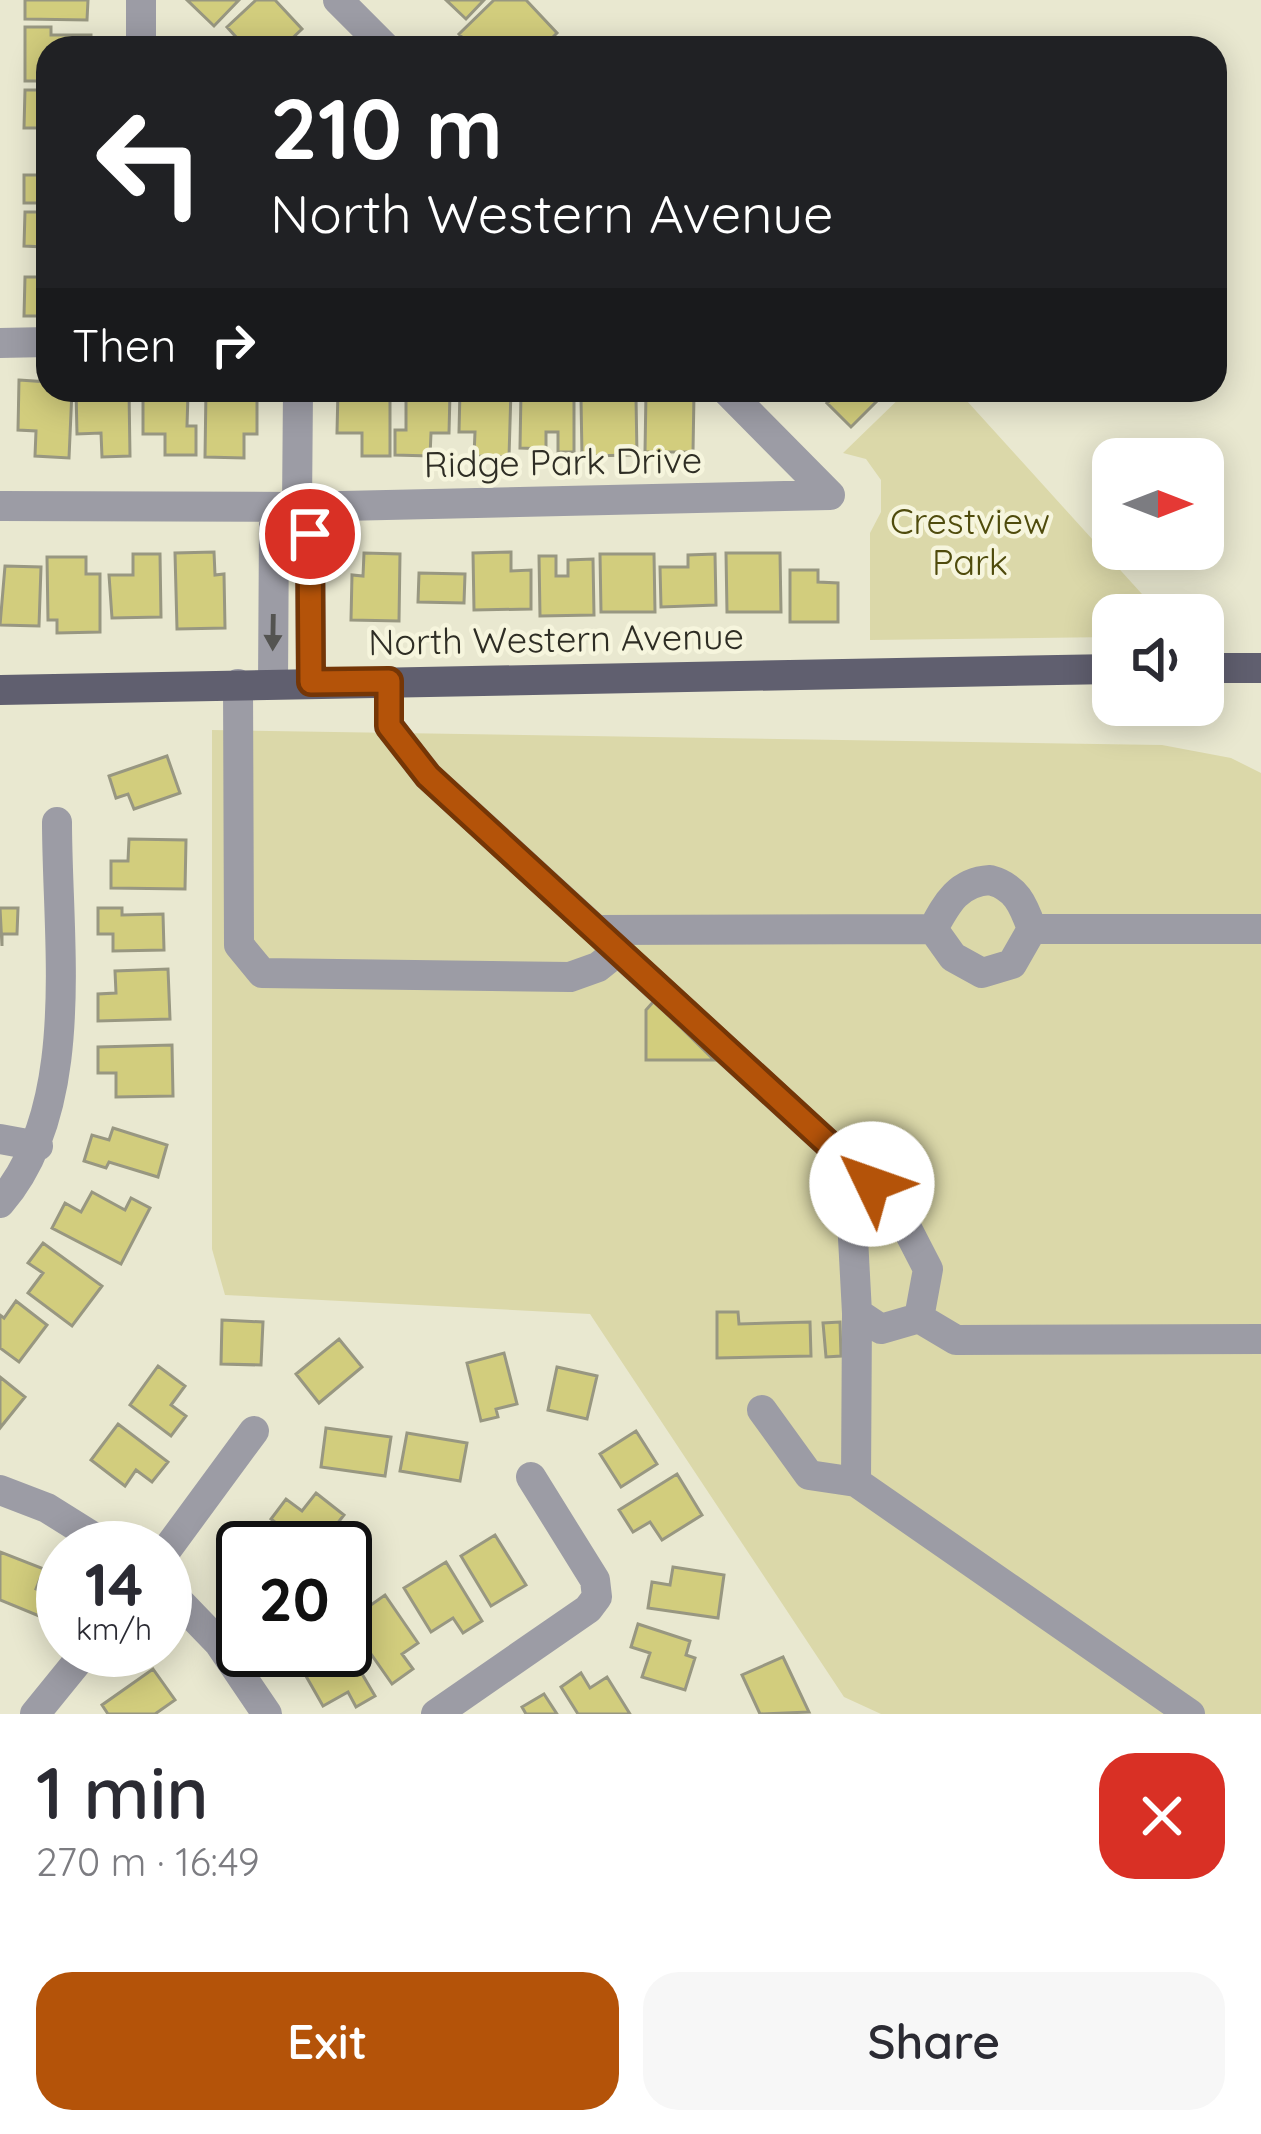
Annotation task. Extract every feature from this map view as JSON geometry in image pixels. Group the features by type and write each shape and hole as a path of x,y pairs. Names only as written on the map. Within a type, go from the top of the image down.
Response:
{"main road":[{"name":"North Western Avenue","path":"0,690 1092,669"},
{"path":"1224,670 1257,673"}],"street":[{"path":"338,0 374,36"},
{"path":"0,343 36,342"},
{"path":"298,402 297,507 310,534 311,682"},
{"name":"Ridge Park Drive","path":"0,506 297,507 830,495 738,402"},
{"path":"273,683 274,524 297,507"},
{"path":"389,681 389,726 428,776 895,1205 928,1268 919,1318"},
{"path":"238,683 239,945 262,973 570,977 598,967 607,940"},
{"path":"0,1203 27,1172 38,1145 56,1050 57,822"},
{"path":"990,880 1005,884 1022,901 1032,928 1012,964 982,973 953,957 932,928 950,897 972,881 990,880"},
{"path":"607,940 932,928"},
{"path":"1032,928 1261,929"},
{"path":"0,1139 38,1145"},
{"path":"849,1163 857,1313 856,1482"},
{"path":"857,1313 881,1329 919,1318 956,1340 1261,1340"},
{"path":"762,1410 809,1475 856,1482 1190,1714"},
{"path":"188,1521 254,1431"},
{"path":"436,1714 588,1609 597,1597 595,1580 531,1477"},
{"path":"0,1490 68,1521"},
{"path":"192,1615 219,1642 267,1714"},
{"path":"35,1714 65,1677"}],"green space":[{"name":"Crestview Park","path":"896,402 968,402 1092,539 1092,570 1120,570 1142,594 1092,594 1092,637 870,640 870,533 881,512 881,480 866,459 843,453"},
{"path":"212,730 1162,745 1231,758 1261,773 1261,1714 881,1714 844,1697 590,1314 225,1295 212,1249"}],"building":[{"path":"25,0 88,0 87,20 25,19"},
{"path":"187,0 239,0 214,26"},
{"path":"256,0 275,0 302,29 295,36 235,36 227,27"},
{"path":"446,0 484,0 466,19"},
{"path":"494,0 526,0 557,33 554,36 459,34"},
{"path":"25,27 51,27 51,35 91,35 36,36 36,81 25,81"},
{"path":"25,90 36,90 36,128 24,128"},
{"path":"24,175 36,175 36,203 24,203"},
{"path":"25,212 36,212 36,247 24,246"},
{"path":"25,277 36,277 36,316 24,316"},
{"path":"19,380 36,381 36,402 71,402 69,458 35,456 36,431 18,430"},
{"path":"76,402 129,402 130,456 102,457 101,433 77,434"},
{"path":"143,402 188,402 187,426 196,426 196,455 165,455 165,434 143,434"},
{"path":"206,402 257,402 257,434 244,434 244,458 205,457"},
{"path":"338,402 390,402 390,456 362,456 362,433 337,433"},
{"path":"406,402 450,402 449,433 431,433 430,456 395,455 395,430 406,430"},
{"path":"460,402 511,402 509,457 474,456 475,432 459,432"},
{"path":"521,402 574,402 574,452 558,452 558,432 546,432 546,449 520,448"},
{"path":"581,402 636,402 637,455 582,456"},
{"path":"646,402 694,402 693,452 645,452"},
{"path":"828,402 876,402 851,427"},
{"path":"214,552 215,575 224,574 225,628 177,629 175,553"},
{"path":"511,552 511,571 531,570 531,609 474,610 473,553"},
{"path":"364,553 400,554 399,621 351,620 352,575 363,576"},
{"path":"726,553 780,553 781,612 727,612"},
{"path":"133,554 160,554 161,617 112,618 109,575 133,575"},
{"path":"600,554 654,554 655,612 601,612"},
{"path":"715,554 716,605 661,607 660,567 688,567 688,555"},
{"path":"539,556 556,556 556,576 568,576 568,560 593,559 594,615 540,616"},
{"path":"47,557 86,557 86,574 100,574 100,632 57,633 57,620 48,620"},
{"path":"5,566 41,567 39,626 0,625"},
{"path":"790,570 818,570 818,582 838,583 838,622 790,622"},
{"path":"419,573 465,574 464,603 418,602"},
{"path":"167,756 180,793 134,809 128,794 116,798 109,776"},
{"path":"129,839 186,840 185,889 111,888 111,861 128,861"},
{"path":"0,908 18,908 17,934 2,934 2,946"},
{"path":"98,908 122,908 122,915 163,914 164,950 113,951 113,934 98,934"},
{"path":"168,969 170,1019 98,1021 98,994 116,993 115,971"},
{"path":"654,1001 714,1060 646,1060 646,1010"},
{"path":"172,1045 173,1096 116,1097 116,1073 98,1073 98,1047"},
{"path":"113,1128 167,1145 158,1177 109,1162 106,1168 84,1161 92,1135 109,1140"},
{"path":"92,1192 125,1210 131,1198 150,1208 121,1264 52,1228 65,1203 81,1212"},
{"path":"43,1243 102,1286 72,1326 28,1293 43,1273 28,1263"},
{"path":"16,1301 47,1325 19,1362 0,1348 0,1315 4,1318"},
{"path":"717,1312 738,1312 739,1324 810,1322 811,1356 717,1358"},
{"path":"222,1320 263,1322 261,1365 221,1364"},
{"path":"840,1322 841,1356 826,1357 823,1323"},
{"path":"339,1339 362,1367 319,1403 296,1374"},
{"path":"504,1353 517,1404 496,1409 498,1417 481,1421 467,1363"},
{"path":"158,1366 185,1386 171,1405 186,1416 171,1436 130,1405"},
{"path":"557,1367 597,1376 587,1419 548,1410"},
{"path":"0,1377 25,1397 0,1428"},
{"path":"118,1424 168,1462 152,1482 136,1470 125,1486 91,1460"},
{"path":"326,1428 391,1437 385,1476 321,1467"},
{"path":"636,1431 657,1464 621,1487 600,1454"},
{"path":"407,1433 467,1443 460,1481 400,1471"},
{"path":"677,1474 702,1515 662,1540 650,1522 633,1532 619,1510"},
{"path":"316,1493 344,1515 339,1521 271,1519 286,1499 302,1511"},
{"path":"495,1535 526,1585 491,1606 461,1556"},
{"path":"0,1552 36,1566 36,1615 0,1600"},
{"path":"446,1562 482,1621 463,1633 453,1618 431,1632 404,1588"},
{"path":"673,1567 724,1575 718,1618 648,1608 652,1582 670,1585"},
{"path":"385,1595 418,1643 402,1654 413,1669 392,1684 372,1655 372,1604"},
{"path":"638,1624 690,1641 686,1655 695,1658 685,1690 642,1677 650,1653 631,1647"},
{"path":"783,1657 809,1712 760,1714 742,1675"},
{"path":"581,1673 590,1688 607,1677 630,1714 578,1714 561,1687"},
{"path":"142,1677 159,1677 175,1700 155,1714 108,1714 102,1705"},
{"path":"307,1677 364,1677 375,1696 356,1707 348,1692 323,1706"},
{"path":"544,1694 557,1714 526,1714 522,1707"}],"route":[{"path":"310,534 311,682 389,681 389,726 428,776 872,1184"}]}
